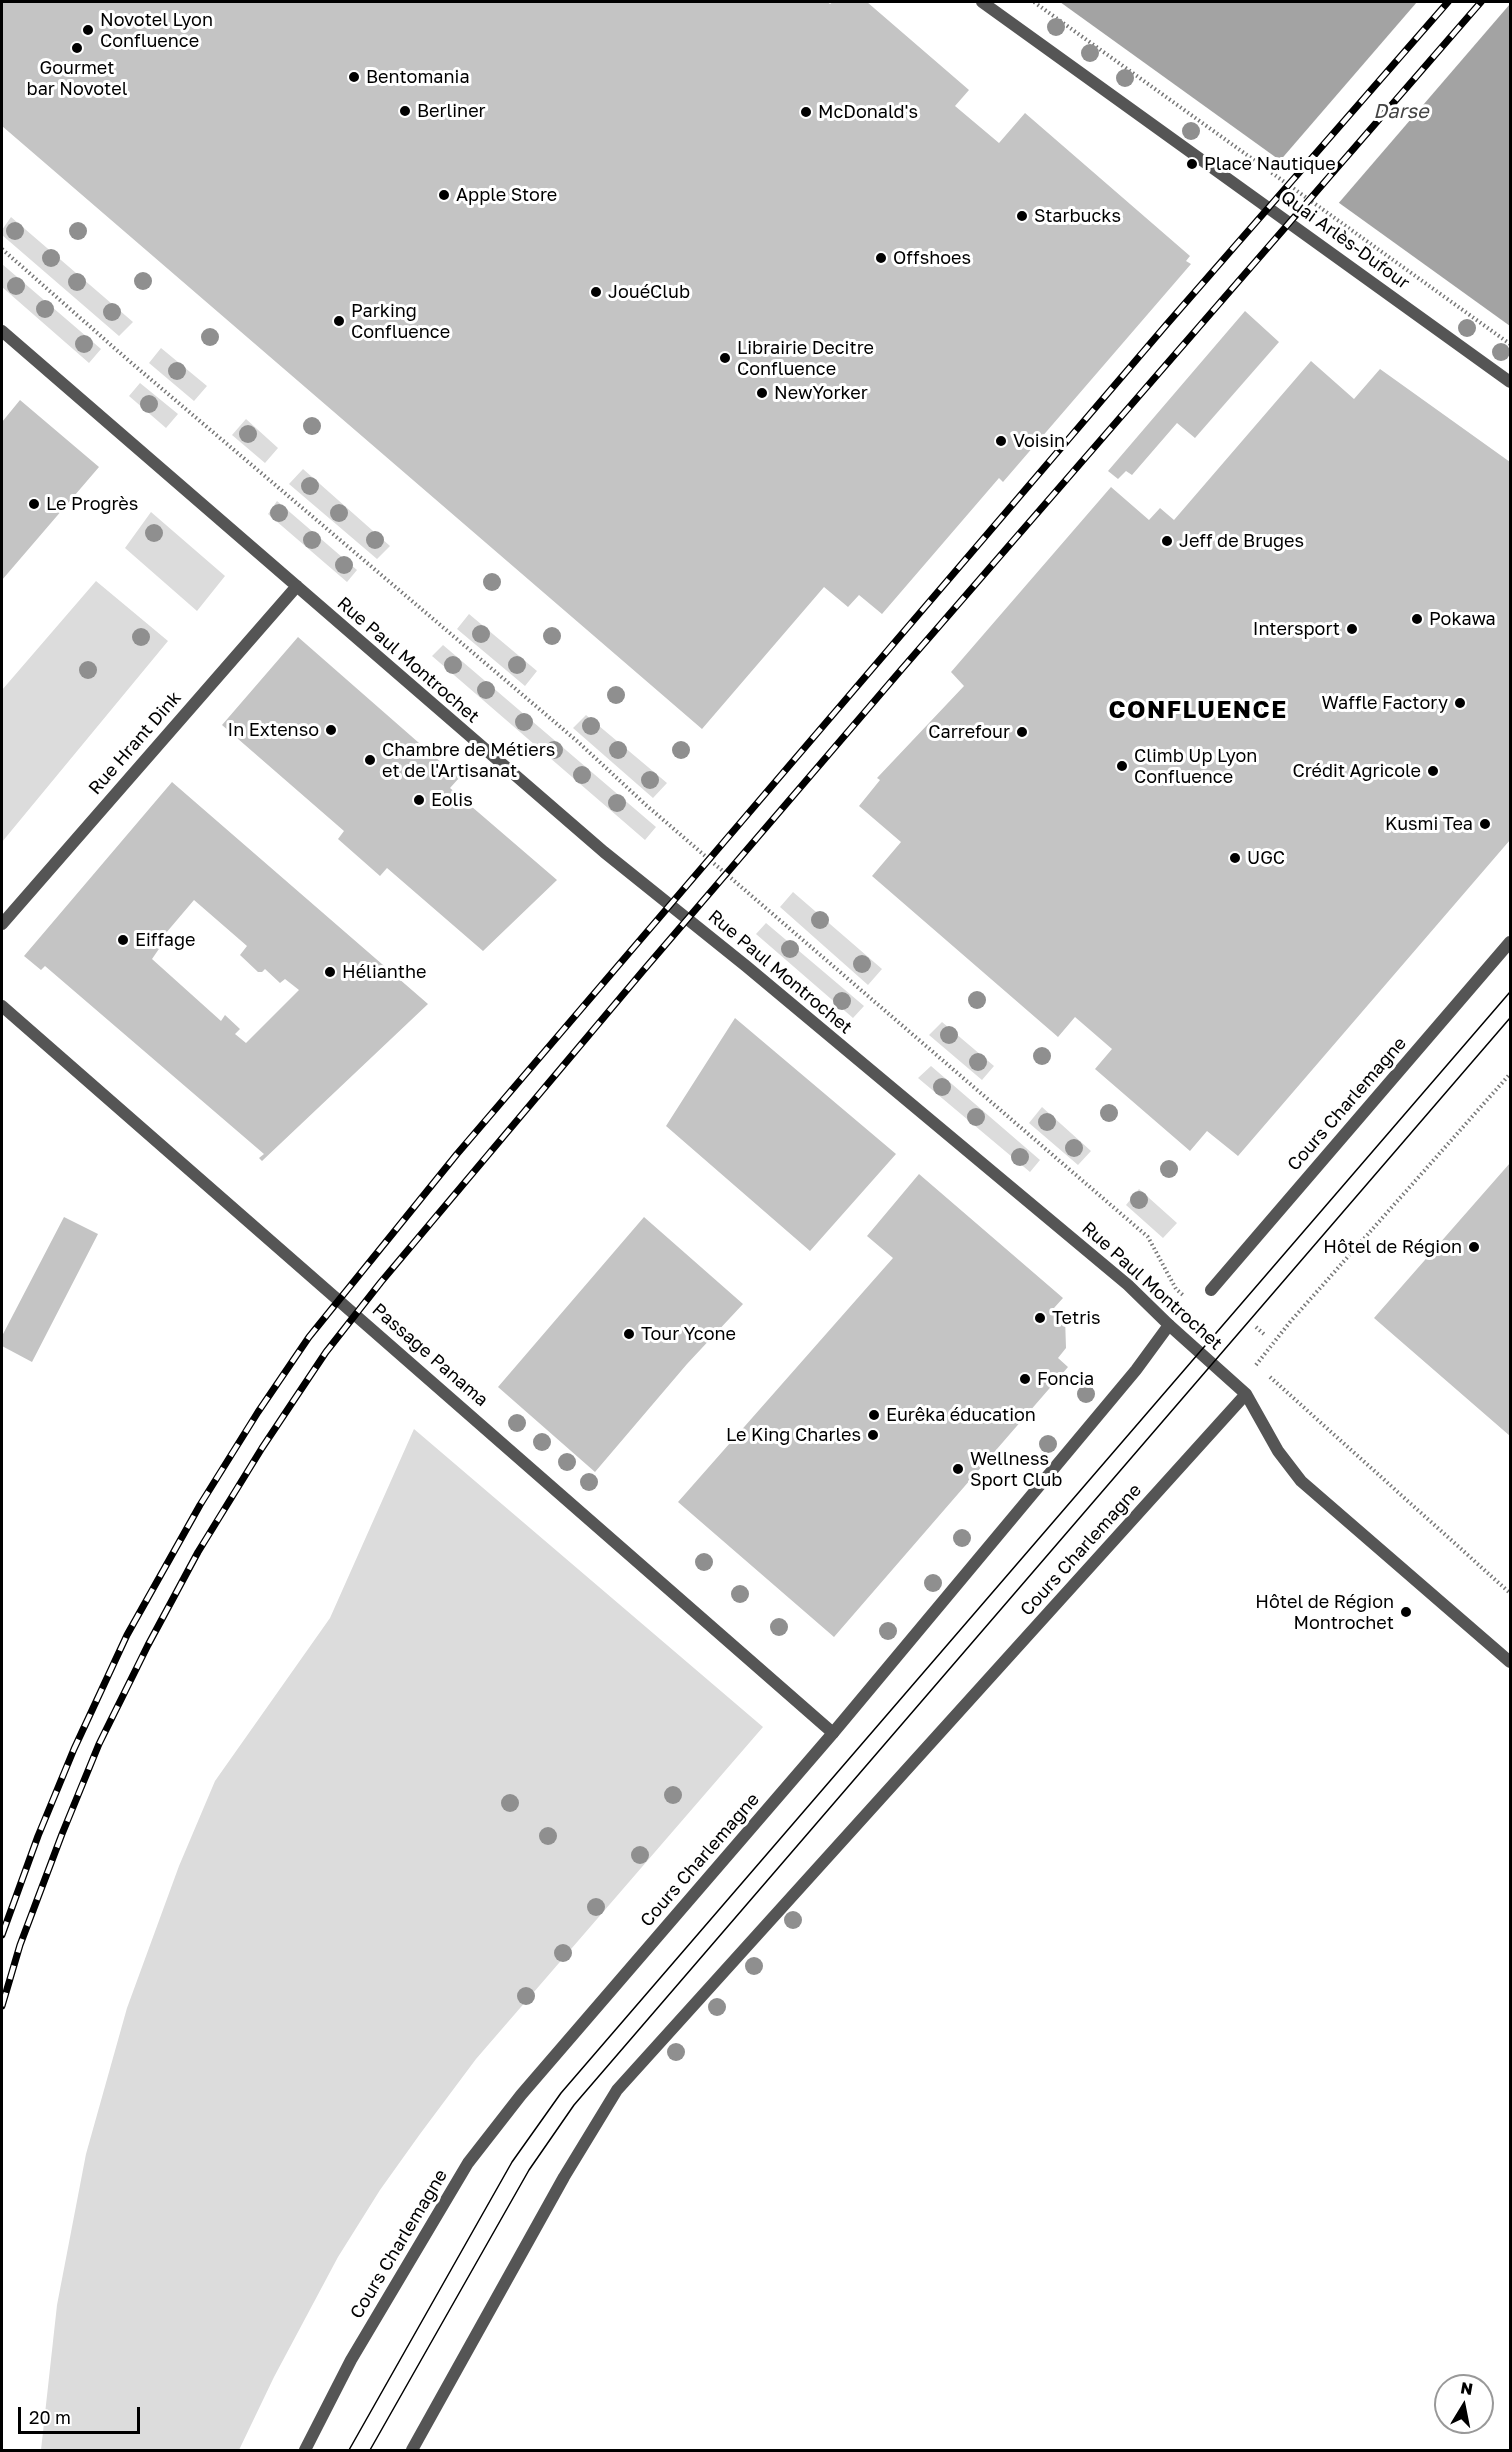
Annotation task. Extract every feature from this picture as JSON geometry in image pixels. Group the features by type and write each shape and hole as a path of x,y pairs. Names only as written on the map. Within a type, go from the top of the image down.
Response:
{"street":[{"name":"Quai Arlès-Dufour","path":"982,2 1510,382"},
{"name":"Rue Paul Montrochet","path":"2,331 604,852 746,966 1108,1269 1246,1394 1278,1451 1301,1481 1510,1662"},
{"name":"Rue Hrant Dink","path":"2,924 297,586"},
{"name":"Cours Charlemagne","path":"1211,1290 1510,942"},
{"name":"Passage Panama","path":"2,1006 833,1733"},
{"name":"Cours Charlemagne","path":"305,2451 351,2360 468,2163 520,2095 833,1733 1136,1370 1169,1325"},
{"name":"Cours Charlemagne","path":"412,2451 564,2177 617,2090 1246,1394"}],"path":[{"name":"Quai Arlès-Dufour","path":"1034,2 1510,344"},
{"name":"Rue Paul Montrochet","path":"2,249 128,360 577,741 656,813 1148,1237 1176,1289 1185,1298"},
{"path":"1256,1365 1337,1269 1510,1074"},
{"path":"1256,1327 1265,1335"},
{"path":"1247,1358 1510,1593"}],"shaded area":[{"path":"11,217 133,322 119,336 2,235 2,230"},
{"path":"2,264 101,349 89,363 2,287"},
{"path":"161,348 207,386 194,401 149,363"},
{"path":"140,383 178,414 166,428 129,396"},
{"path":"246,419 278,448 265,463 232,435"},
{"path":"303,469 390,546 377,559 289,484"},
{"path":"277,501 357,570 347,582 268,514"},
{"path":"151,512 225,576 197,611 125,548"},
{"path":"96,581 168,641 2,842 2,690"},
{"path":"469,614 537,671 525,686 457,629"},
{"path":"443,645 656,827 645,840 432,656"},
{"path":"586,715 667,783 653,798 573,728"},
{"path":"793,892 882,969 868,985 780,907"},
{"path":"766,923 864,1006 853,1018 756,934"},
{"path":"942,1022 994,1066 982,1080 929,1035"},
{"path":"931,1066 1040,1160 1030,1172 918,1078"},
{"path":"1042,1107 1091,1151 1078,1165 1029,1123"},
{"path":"1139,1189 1177,1223 1163,1238 1126,1205"},
{"path":"414,1429 763,1727 476,2059 420,2134 380,2190 338,2257 274,2377 239,2450 41,2450 57,2305 86,2154 127,2008 179,1866 215,1781 330,1618"}],"water":[{"name":"Darse","path":"1060,2 1510,2 1510,326"}],"pier":[{"path":"1417,2 1510,2 1510,4 1337,205 1278,163"}],"building":[{"path":"2,2 827,2 830,4 833,2 867,2 969,90 955,106 999,143 1025,113 1190,256 1186,261 1191,264 1003,482 999,478 882,614 859,595 848,607 824,587 702,729 2,126"},
{"path":"1245,311 1279,342 1195,438 1177,423 1132,475 1126,471 1118,479 1108,471"},
{"path":"1311,361 1354,399 1380,369 1510,462 1510,840 1238,1156 1207,1131 1190,1151 1095,1069 1112,1049 1075,1017 1058,1037 872,876 901,842 859,806 880,780 877,778 964,686 951,672 1111,487 1149,520 1160,508 1174,520"},
{"name":"Le Progrès","path":"20,400 99,467 2,580 2,422"},
{"name":"Eolis","path":"298,637 459,778 450,788 557,880 483,951 387,868 380,876 338,839 344,831 222,725"},
{"name":"Hélianthe","path":"172,782 428,1004 262,1161 259,1158 264,1154 45,966 41,970 24,956","holes":["194,900 247,946 240,955 258,972 265,969 280,983 285,979 299,990 246,1043 235,1034 240,1029 225,1015 221,1021 152,959 163,943 160,940"]},
{"path":"735,1018 896,1154 810,1251 666,1126"},
{"name":"Hôtel de Région","path":"1510,1163 1510,1436 1374,1318"},
{"name":"Eurêka éducation","path":"919,1174 1063,1298 1054,1308 1065,1317 1066,1348 1058,1358 1068,1367 834,1637 678,1502 893,1258 867,1236"},
{"path":"64,1217 98,1234 32,1362 2,1346 2,1336"},
{"name":"Tour Ycone","path":"644,1217 743,1304 687,1364 595,1472 498,1387"}],"tram line":[{"path":"349,2450 512,2162 561,2093 1510,992"},
{"path":"370,2450 529,2170 574,2105 1510,1018"}],"railway":[{"path":"2,1935 38,1836 74,1749 127,1635 200,1505 258,1412 309,1337 457,1154 1167,324 1448,2"},
{"path":"2,2006 20,1945 62,1834 99,1744 148,1645 198,1552 262,1448 326,1352 381,1282 642,972 1481,2"}],"place":[{"name":"Novotel Lyon Confluence","path":"88,30"},
{"name":"Gourmet bar Novotel","path":"77,48"},
{"name":"Bentomania","path":"354,77"},
{"name":"Berliner","path":"405,111"},
{"name":"McDonald's","path":"806,112"},
{"name":"Place Nautique","path":"1192,164"},
{"name":"Apple Store","path":"444,195"},
{"name":"Starbucks","path":"1022,216"},
{"name":"Offshoes","path":"881,258"},
{"name":"JouéClub","path":"596,292"},
{"name":"Parking Confluence","path":"339,321"},
{"name":"Librairie Decitre Confluence","path":"725,358"},
{"name":"NewYorker","path":"762,393"},
{"name":"Voisin","path":"1001,441"},
{"name":"Le Progrès","path":"34,504"},
{"name":"Jeff de Bruges","path":"1167,541"},
{"name":"Pokawa","path":"1417,619"},
{"name":"Intersport","path":"1352,629"},
{"name":"Waffle Factory","path":"1460,703"},
{"name":"In Extenso","path":"331,730"},
{"name":"Carrefour","path":"1022,732"},
{"name":"Chambre de Métiers et de l'Artisanat","path":"370,760"},
{"name":"Climb Up Lyon Confluence","path":"1122,766"},
{"name":"Crédit Agricole","path":"1433,771"},
{"name":"Eolis","path":"419,800"},
{"name":"Kusmi Tea","path":"1485,824"},
{"name":"UGC","path":"1235,858"},
{"name":"Eiffage","path":"123,940"},
{"name":"Hélianthe","path":"330,972"},
{"name":"Hôtel de Région","path":"1474,1247"},
{"name":"Tetris","path":"1040,1318"},
{"name":"Tour Ycone","path":"629,1334"},
{"name":"Foncia","path":"1025,1379"},
{"name":"Eurêka éducation","path":"874,1415"},
{"name":"Le King Charles","path":"873,1435"},
{"name":"Wellness Sport Club","path":"958,1469"},
{"name":"Hôtel de Région Montrochet","path":"1406,1612"}],"district":[{"name":"CONFLUENCE","path":"1198,710"}]}
